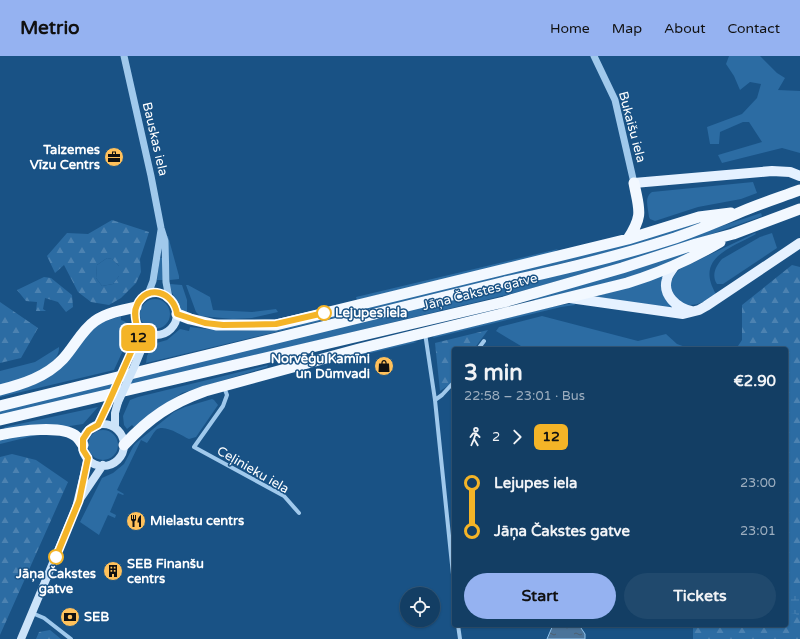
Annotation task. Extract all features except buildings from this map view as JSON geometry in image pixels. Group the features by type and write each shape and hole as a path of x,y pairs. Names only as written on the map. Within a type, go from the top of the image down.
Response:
{"highway":[{"path":"628,239 637,226 640,214 634,183"},
{"name":"Jāņa Čakstes gatve","path":"0,406 606,258 714,224 800,190"},
{"name":"Jāņa Čakstes gatve","path":"0,420 504,302 733,234 800,209"},
{"path":"177,314 190,319 216,325 276,324 628,239 699,217 744,211"},
{"path":"124,445 135,433 168,407 185,398 205,391 285,368 425,332 633,281 700,254 733,234"},
{"path":"0,390 25,384 48,372 63,359 94,321 105,315 136,307"},
{"path":"0,435 47,429 70,433 78,437 83,445"}],"main road":[{"path":"634,183 772,171 790,172 800,176"},
{"path":"568,298 593,300 675,314 683,314 706,306 800,243"},
{"path":"675,265 667,279 666,289 671,300 683,310 695,311"},
{"path":"98,425 138,335 138,325 134,313 138,302 148,294 159,293 169,298 176,308 177,314 172,328 163,334 153,335 142,330 138,325"},
{"path":"115,427 115,413 118,402 144,343 153,335"},
{"path":"104,424 115,427 120,432 124,445 119,458 112,463 103,465 98,464 88,458 85,454 83,439 89,430 98,425 104,424"},
{"path":"79,501 88,458"},
{"path":"21,639 79,501 103,465"}],"street":[{"name":"Bauskas iela","path":"124,56 165,241 166,282 169,298"},
{"name":"Bukaišu iela","path":"594,56 615,100 634,183"},
{"path":"148,294 153,281 161,228"},
{"path":"425,332 435,400 452,565"},
{"path":"480,347 484,341"},
{"path":"435,400 452,384"},
{"name":"Ceļinieku iela","path":"224,386 227,395 223,406 194,447 284,496 299,513"},
{"path":"32,612 44,618 71,639"},
{"path":"458,627 460,639"}],"green space":[{"path":"729,56 760,56 777,73 785,78 778,90 800,91 800,153 782,148 722,163 718,155 762,142 749,122 743,122 720,132 719,144 710,144 707,127 742,114 757,98 761,84 750,82 740,90 734,76 726,64"},
{"path":"753,182 757,193 741,199 698,207 655,221 649,217 647,200 652,192"},
{"path":"761,213 762,216 757,218 669,249 522,291 0,417 0,409 710,230"},
{"path":"711,219 671,234 622,249 146,363 147,356 153,344 167,340 180,329 189,331 190,327 229,331 248,331 268,329 674,230"},
{"path":"112,220 149,232 140,259 141,272 136,283 121,298 109,305 91,302 78,292 64,265 55,273 47,256 67,233 88,234","holes":["107,258 112,259 119,266 119,276 113,284 102,286 96,278 97,265"]},
{"path":"755,233 756,234 726,250 712,263 710,272 711,282 716,294 695,305 683,304 674,295 671,284 674,276 680,269"},
{"path":"772,233 777,248 723,284 717,284 714,274 722,259 760,237"},
{"path":"168,236 179,279 170,280"},
{"path":"698,248 699,249 644,273 535,302 534,298"},
{"path":"558,249 553,253 357,300 356,297"},
{"path":"107,258 112,259 119,266 119,276 113,284 102,286 96,278 97,265"},
{"path":"160,258 162,258 163,280 157,280"},
{"path":"792,265 800,267 800,639 693,639 693,627 788,627 788,347 737,347 742,340 742,305"},
{"path":"664,275 664,297 674,309 595,297"},
{"path":"44,277 51,278 72,295 73,307 66,312 58,302 45,298 43,309 46,311 36,311 37,302 26,301 17,290"},
{"path":"170,284 182,285 187,300 187,313 180,310"},
{"path":"186,285 210,297 213,310 252,312 276,309 278,312 252,318 233,319 200,316 196,312"},
{"path":"155,299 166,303 170,314 166,325 155,329 144,325 140,314 144,303"},
{"path":"0,302 38,328 21,358 0,363"},
{"path":"574,303 575,305 561,307 433,338 434,336 556,306"},
{"path":"121,316 121,320 130,326 131,333 114,370 0,397 0,395 31,386 42,381 100,323"},
{"path":"542,316 638,341 666,334 677,344 685,347 523,347 496,331 499,327"},
{"path":"488,330 475,347 452,347 452,381 449,385 440,391 435,343"},
{"path":"413,341 417,342 354,357 354,356"},
{"path":"59,347 58,355 45,367 36,373 0,388 0,371 35,362"},
{"path":"268,365 267,367 182,393 134,427 132,425 127,429 124,425 123,416 130,400"},
{"path":"212,399 218,405 196,437 189,439 168,429 159,428 155,431 147,443 141,440 117,490 124,494 118,493 110,512 116,515 115,518 108,515 99,535 80,522 102,478 113,473 124,464 137,442 174,412"},
{"path":"98,407 83,424 70,426 69,429 3,430 5,427"},
{"path":"103,430 114,434 118,445 114,456 103,460 92,456 88,445 92,434"},
{"path":"45,433 0,444 0,439"},
{"path":"12,454 36,460 68,482 0,635 0,457"},
{"path":"789,592 793,595 798,593 800,594 800,621 796,614 788,612"},
{"path":"50,630 61,639 36,639 39,632"}],"water":[{"path":"552,627 580,627 585,634 585,639 547,639"}],"bus line":[{"name":"12","path":"56,557 79,501 88,458 83,450 83,439 89,430 98,425 136,341 138,335 138,325 134,313 138,302 143,297 148,294 159,293 169,298 173,302 177,314 190,319 216,325 276,324 324,313"}],"place":[{"name":"Taizemes Vīzu Centrs","path":"114,157"},
{"name":"Lejupes iela","path":"324,313"},
{"name":"Norvēģu Kamīni un Dūmvadi","path":"384,366"},
{"name":"Mielastu centrs","path":"136,521"},
{"name":"Jāņa Čakstes gatve","path":"56,557"},
{"name":"SEB Finanšu centrs","path":"113,571"},
{"name":"SEB","path":"70,617"}]}
